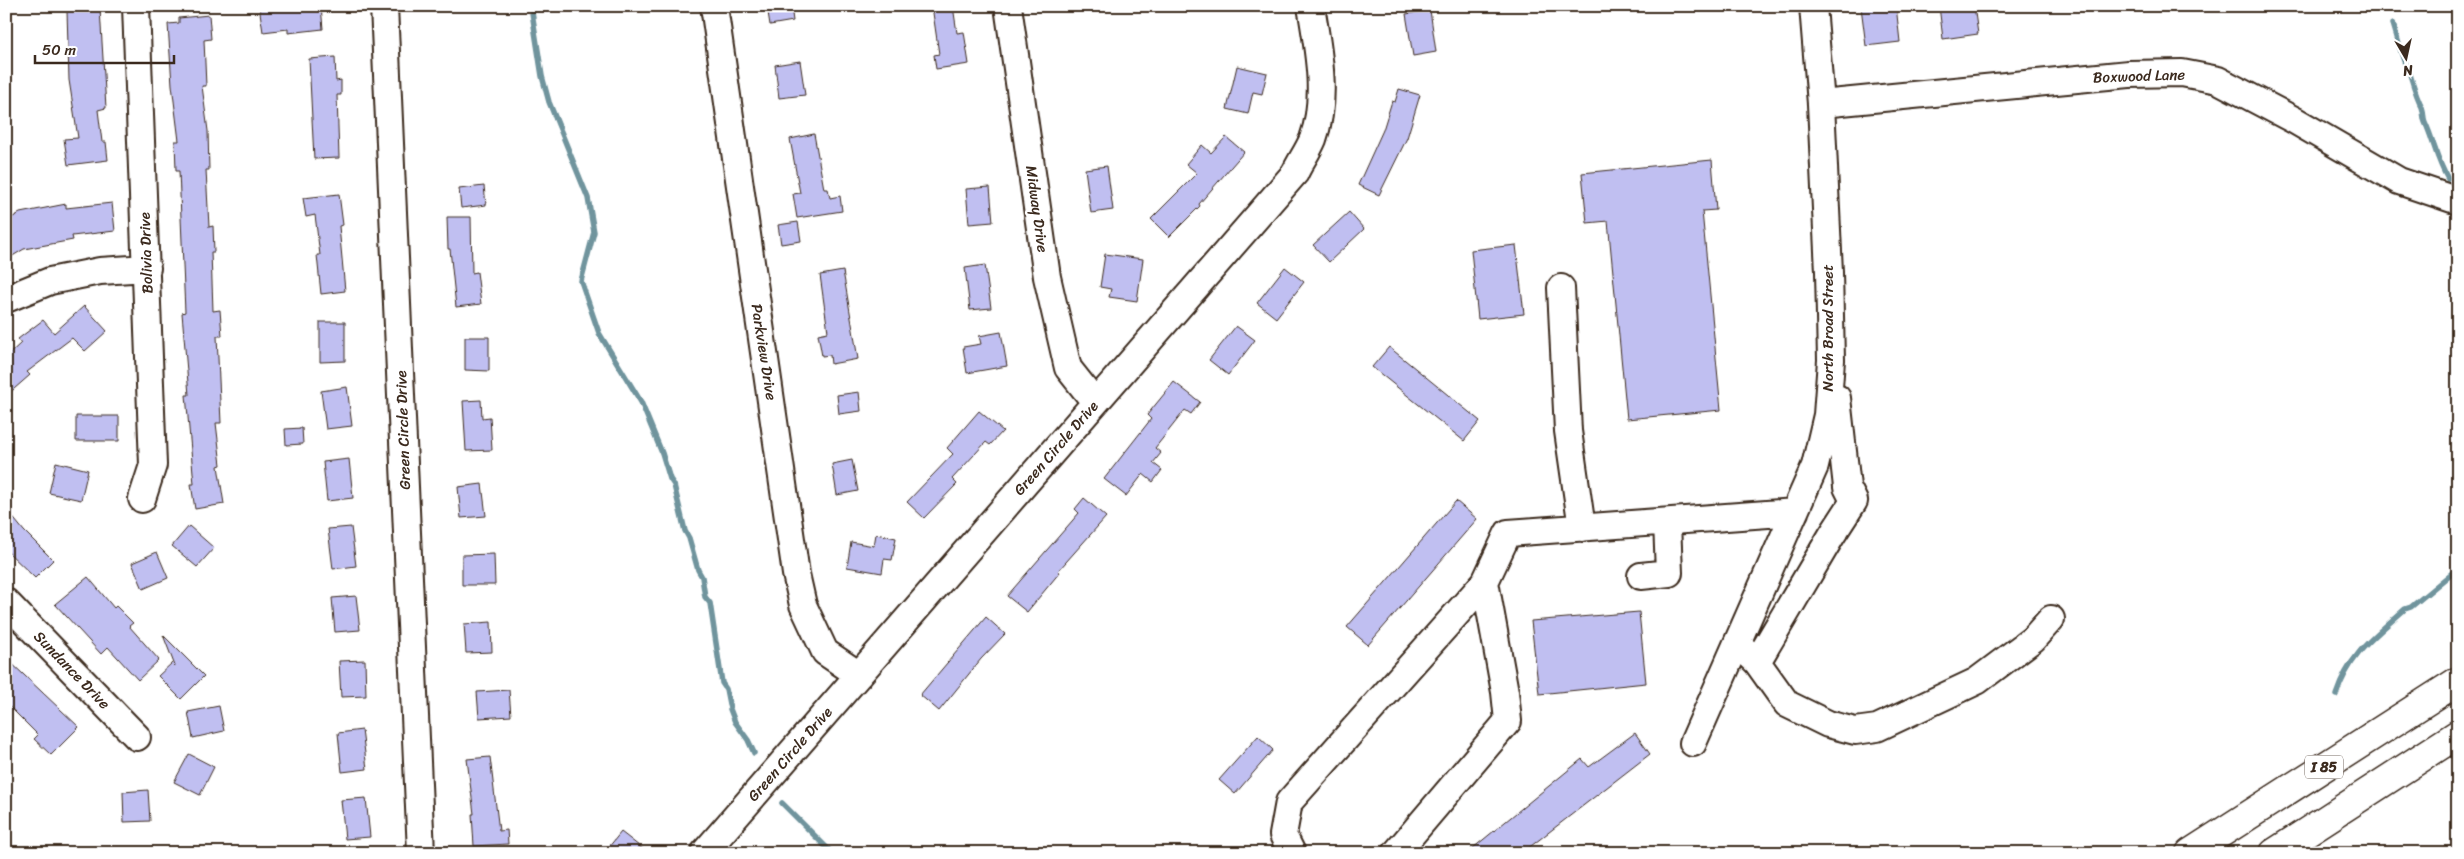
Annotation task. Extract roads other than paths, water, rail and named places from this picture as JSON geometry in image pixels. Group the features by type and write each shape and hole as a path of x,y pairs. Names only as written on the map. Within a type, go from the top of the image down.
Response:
{"highway":[{"name":"I 85","path":"2190,853 2458,681"},
{"path":"2274,853 2458,734"}],"street":[{"name":"Bolivia Drive","path":"136,6 154,465 142,499"},
{"name":"Green Circle Drive","path":"384,6 421,853"},
{"name":"Parkview Drive","path":"714,6 796,574 803,604 825,652 859,675"},
{"name":"Midway Drive","path":"1008,6 1047,277 1068,368 1095,402"},
{"name":"Green Circle Drive","path":"704,853 1295,173 1313,139 1320,104 1319,56 1311,6"},
{"name":"North Broad Street","path":"1693,743 1815,466 1827,415 1832,360 1821,104 1813,6"},
{"name":"Boxwood Lane","path":"1821,104 2129,74 2182,73 2218,80 2294,120 2399,181 2458,202"},
{"path":"6,299 50,281 100,271 147,268"},
{"path":"1562,288 1568,431 1582,528"},
{"path":"1757,662 1854,501 1847,487 1832,360"},
{"path":"1292,853 1284,835 1289,802 1485,582 1508,533 1795,512"},
{"path":"1641,576 1668,573 1667,522"},
{"path":"1396,853 1508,721 1505,692 1485,582"},
{"name":"Sundance Drive","path":"6,602 137,737"},
{"path":"1738,643 1757,662 1788,704 1828,724 1855,731 1877,728 1977,681 2034,639 2051,619"}],"waterway":[{"path":"531,6 542,76 549,102 588,198 594,232 581,281 599,333 641,402 662,453 670,479 674,485 685,531 702,577 705,597 710,603 722,683 726,689 735,722 748,740 754,753"},
{"path":"2393,24 2404,61 2422,107 2424,120 2448,179"},
{"path":"2336,695 2348,668 2364,647 2405,609 2411,607 2458,568"},
{"path":"782,803 832,853"}]}
